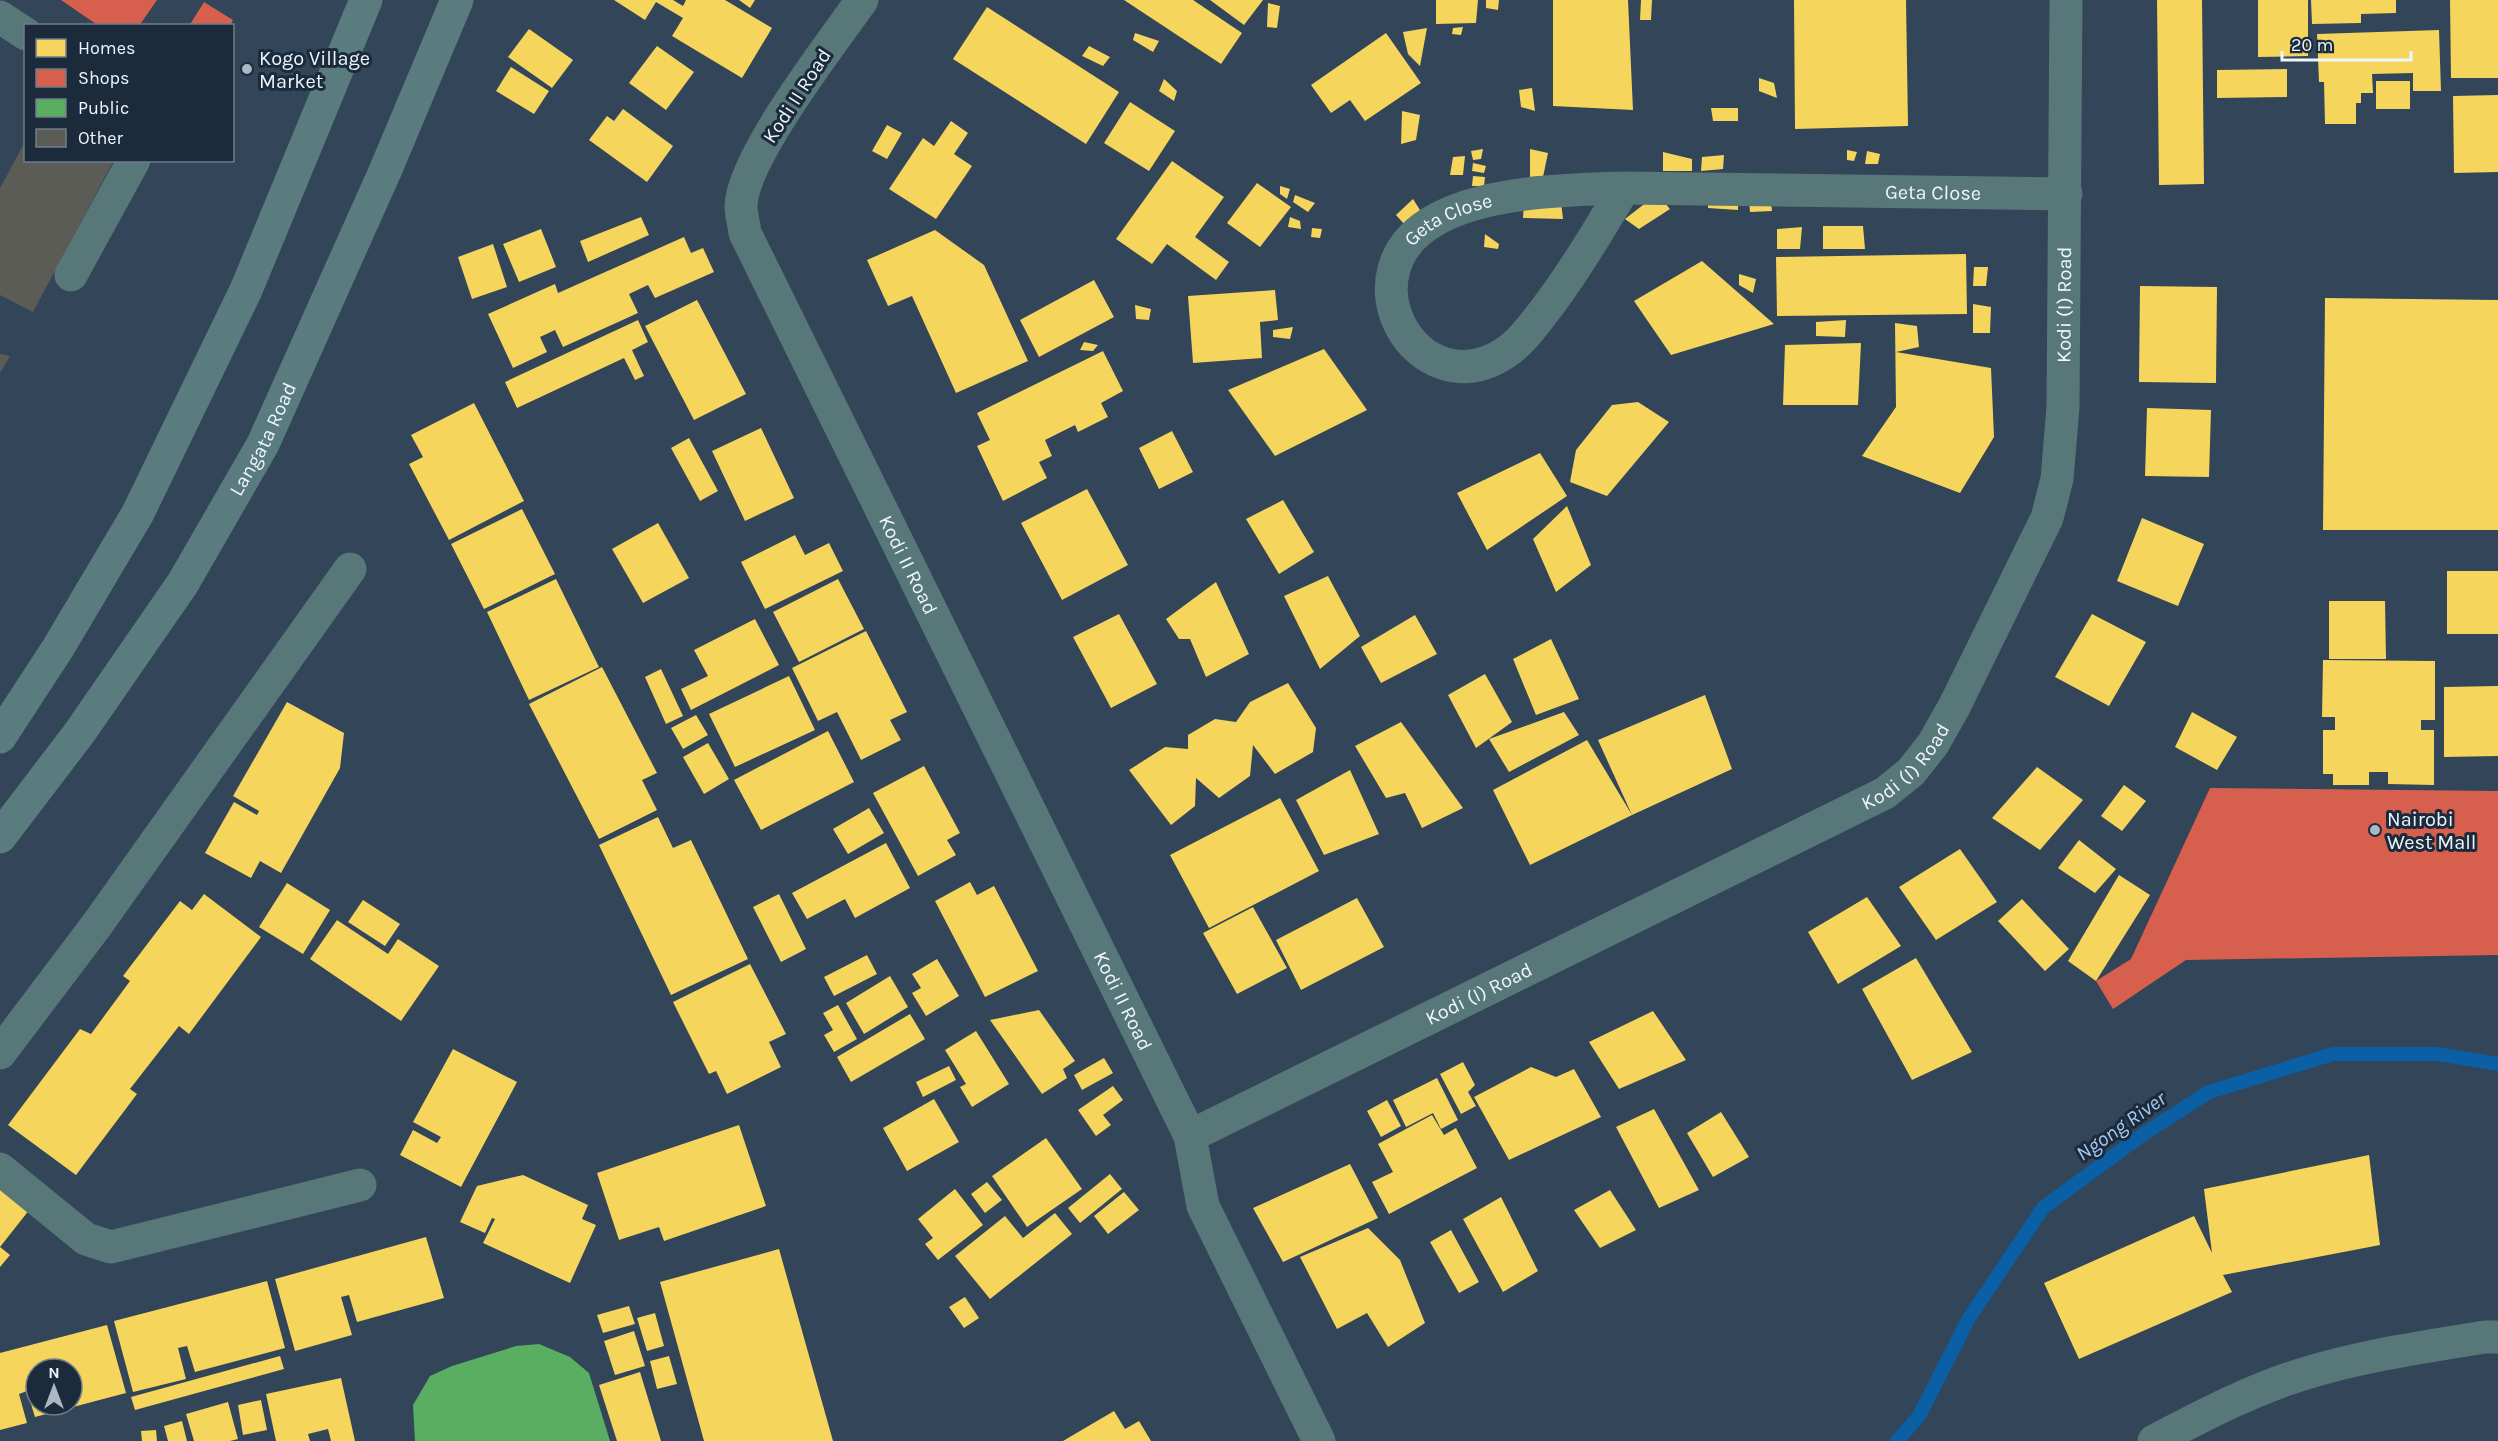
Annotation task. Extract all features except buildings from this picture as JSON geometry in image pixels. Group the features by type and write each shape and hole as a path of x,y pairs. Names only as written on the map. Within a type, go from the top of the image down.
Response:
{"main road":[{"path":"0,736 58,648 138,513 246,290 366,0"},
{"name":"Langata Road","path":"0,837 80,732 183,583 263,444 386,169 457,0"}],"street":[{"name":"Kodi II Road","path":"862,0 792,102 750,169 741,205 745,233 1190,1136 1203,1206 1319,1441"},
{"name":"Kodi (I) Road","path":"1190,1136 1885,793 1911,772 1933,744 1954,707 2047,518 2057,479 2063,407 2066,0"},
{"path":"0,17 24,33"},
{"path":"71,275 133,162"},
{"name":"Geta Close","path":"1624,188 1568,279 1526,335 1505,353 1488,362 1468,366 1445,364 1425,357 1399,325 1393,309 1390,290 1394,265 1400,251 1417,233 1437,219 1473,204 1554,190 1624,188 2066,194"},
{"path":"0,1053 96,926 350,569"},
{"path":"0,1169 87,1239 111,1247 360,1185"},
{"path":"2154,1441 2208,1413 2299,1375 2374,1356 2485,1337 2498,1337"}],"waterway":[{"name":"Ngong River","path":"1897,1441 1919,1416 1969,1318 2043,1208 2142,1135 2209,1092 2333,1054 2438,1054 2498,1064"}],"place":[{"name":"Kogo Village Market","path":"247,69"},
{"name":"Nairobi West Mall","path":"2375,830"}]}
